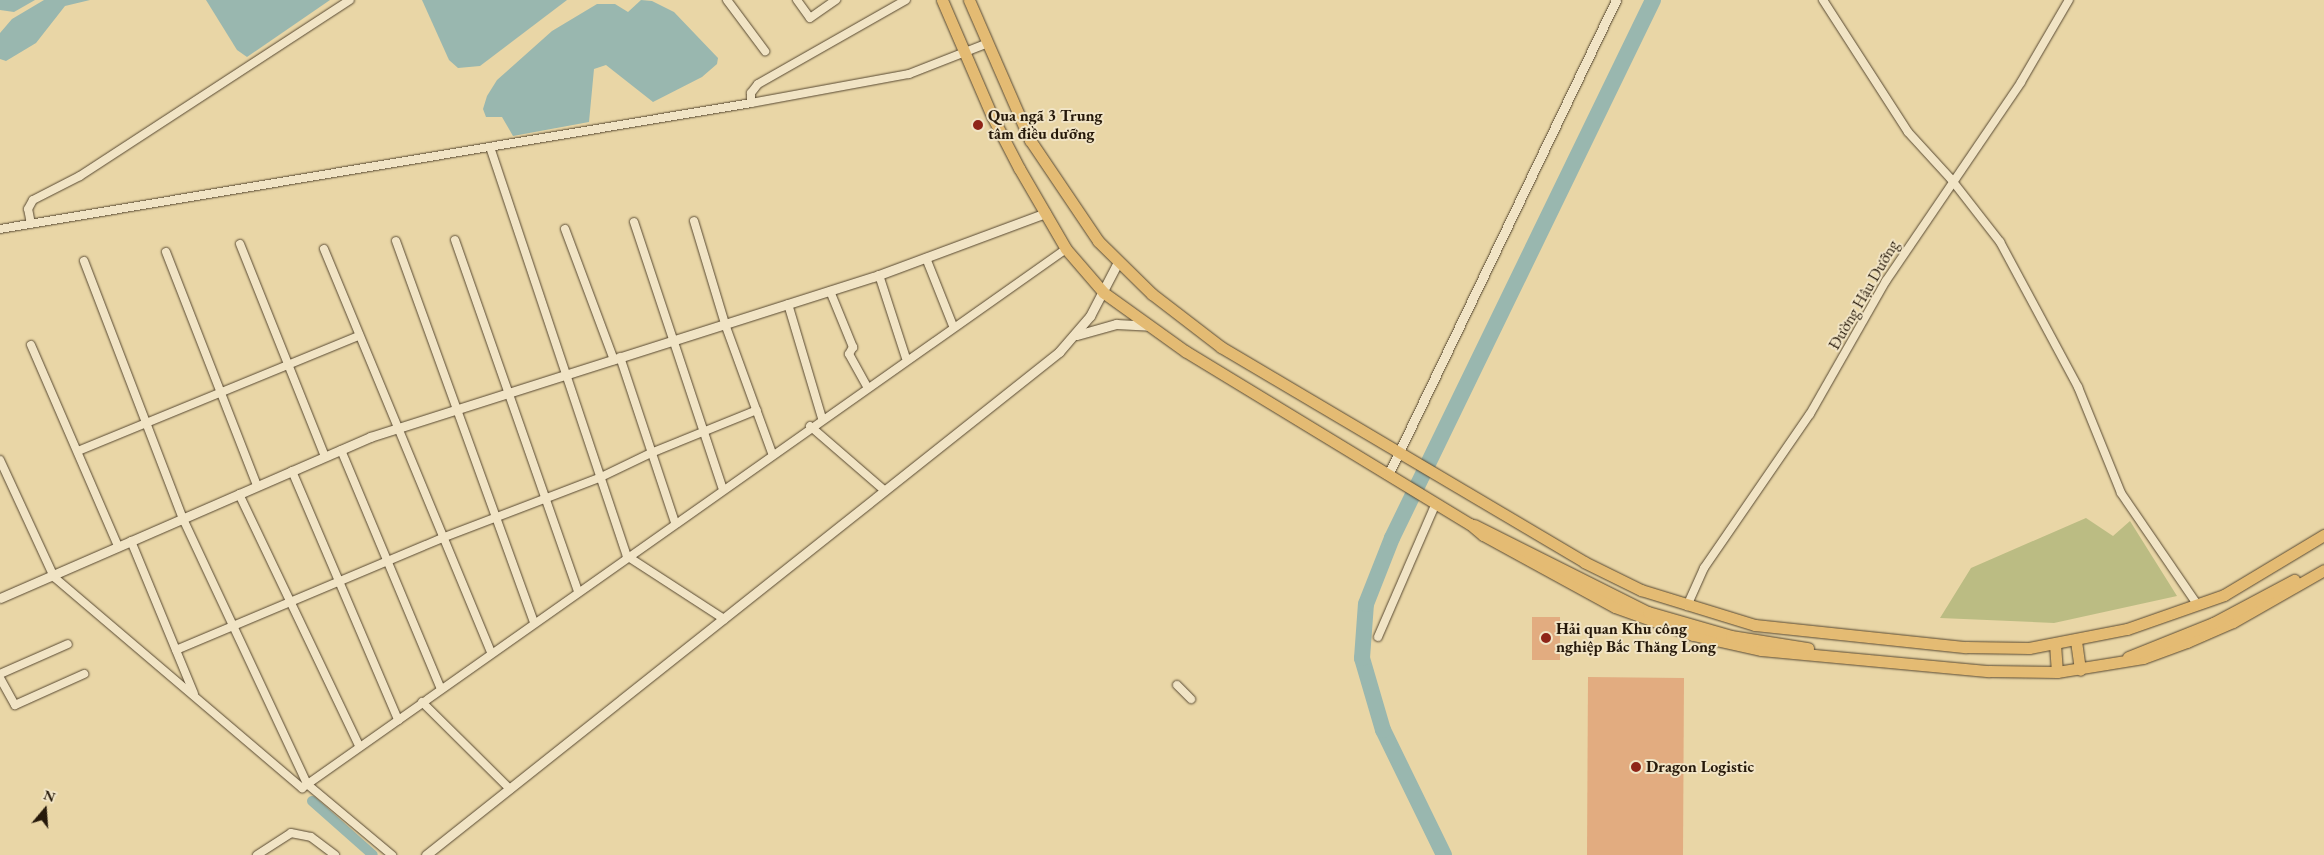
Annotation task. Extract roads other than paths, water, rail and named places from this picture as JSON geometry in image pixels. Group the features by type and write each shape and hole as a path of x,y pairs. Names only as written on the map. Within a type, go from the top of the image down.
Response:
{"main road":[{"path":"942,0 992,116 1066,249 1104,293 1185,352 1470,524 1483,536 1598,599 1672,628 1761,650 1990,671 2057,672 2080,670 2124,660 2143,658 2233,622 2324,570"},
{"path":"970,0 1030,140 1098,241 1178,317 1221,347 1400,454 1584,562 1641,590 1688,606 1755,625 1966,647 2055,644 2127,630 2224,595 2324,535"},
{"path":"2124,660 2257,601 2324,562"},
{"path":"2076,641 2080,670"},
{"path":"2055,644 2057,672"}],"street":[{"path":"31,224 28,209 33,200 88,170 350,0"},
{"path":"727,0 766,51"},
{"path":"797,0 810,18 836,0"},
{"path":"752,104 751,93 758,84 906,0"},
{"path":"1388,475 1400,454 1616,0"},
{"path":"1823,0 1908,132 1952,179 2000,242 2078,387 2121,493 2198,604"},
{"name":"Đường Hậu Dưỡng","path":"1688,606 1704,568 1810,414 1886,281 1952,179 2021,82 2070,0"},
{"path":"0,229 752,104 909,74 988,43"},
{"path":"490,147 564,375 627,556 724,620"},
{"path":"0,598 54,577 118,546 184,521 325,456 396,429 879,275 1046,213"},
{"path":"694,221 725,324 772,453"},
{"path":"634,222 676,340 722,489"},
{"path":"565,229 617,358 675,522"},
{"path":"455,240 511,392 578,591"},
{"path":"396,241 534,622"},
{"path":"240,244 325,456"},
{"path":"324,249 396,429 491,654"},
{"path":"0,460 54,577 302,788 906,358 1066,249"},
{"path":"166,252 257,486"},
{"path":"926,258 952,326"},
{"path":"84,260 184,521 307,784 392,855"},
{"path":"426,855 724,620 1077,335 1104,293 1118,262"},
{"path":"879,275 906,358"},
{"path":"830,291 853,348 849,354 867,386"},
{"path":"788,304 822,418"},
{"path":"1077,335 1116,324 1151,326"},
{"path":"78,451 359,336"},
{"path":"31,345 118,546"},
{"path":"176,650 388,564 442,538 498,519 599,478 703,430 756,410"},
{"path":"810,426 885,491"},
{"path":"341,450 440,689"},
{"path":"292,471 398,720"},
{"path":"239,494 359,746"},
{"path":"1378,638 1431,500"},
{"path":"131,541 194,696"},
{"path":"0,674 68,644"},
{"path":"0,678 16,705 84,674"},
{"path":"1177,685 1191,699"},
{"path":"422,702 510,789"},
{"path":"258,855 291,833 311,837 335,855"}],"water":[{"path":"0,0 35,0 14,12 0,10"},
{"path":"44,0 90,0 65,6 36,43 6,61 0,59 0,33 12,19"},
{"path":"206,0 330,0 247,57 237,50"},
{"path":"422,0 567,0 480,66 458,68 449,60"},
{"path":"641,0 652,1 674,12 718,58 717,64 702,77 653,102 606,65 594,69 589,122 513,136 502,117 486,117 483,109 487,96 497,80 552,31 597,4 615,4 628,12"}],"waterway":[{"path":"1444,855 1383,730 1362,658 1366,604 1392,538 1653,0"},
{"path":"312,801 373,855"}],"place":[{"name":"Qua ngã 3 Trung tâm điều dưỡng","path":"978,125"},
{"name":"Hải quan Khu công nghiệp Bắc Thăng Long","path":"1546,638"},
{"name":"Dragon Logistic","path":"1636,767"}]}
